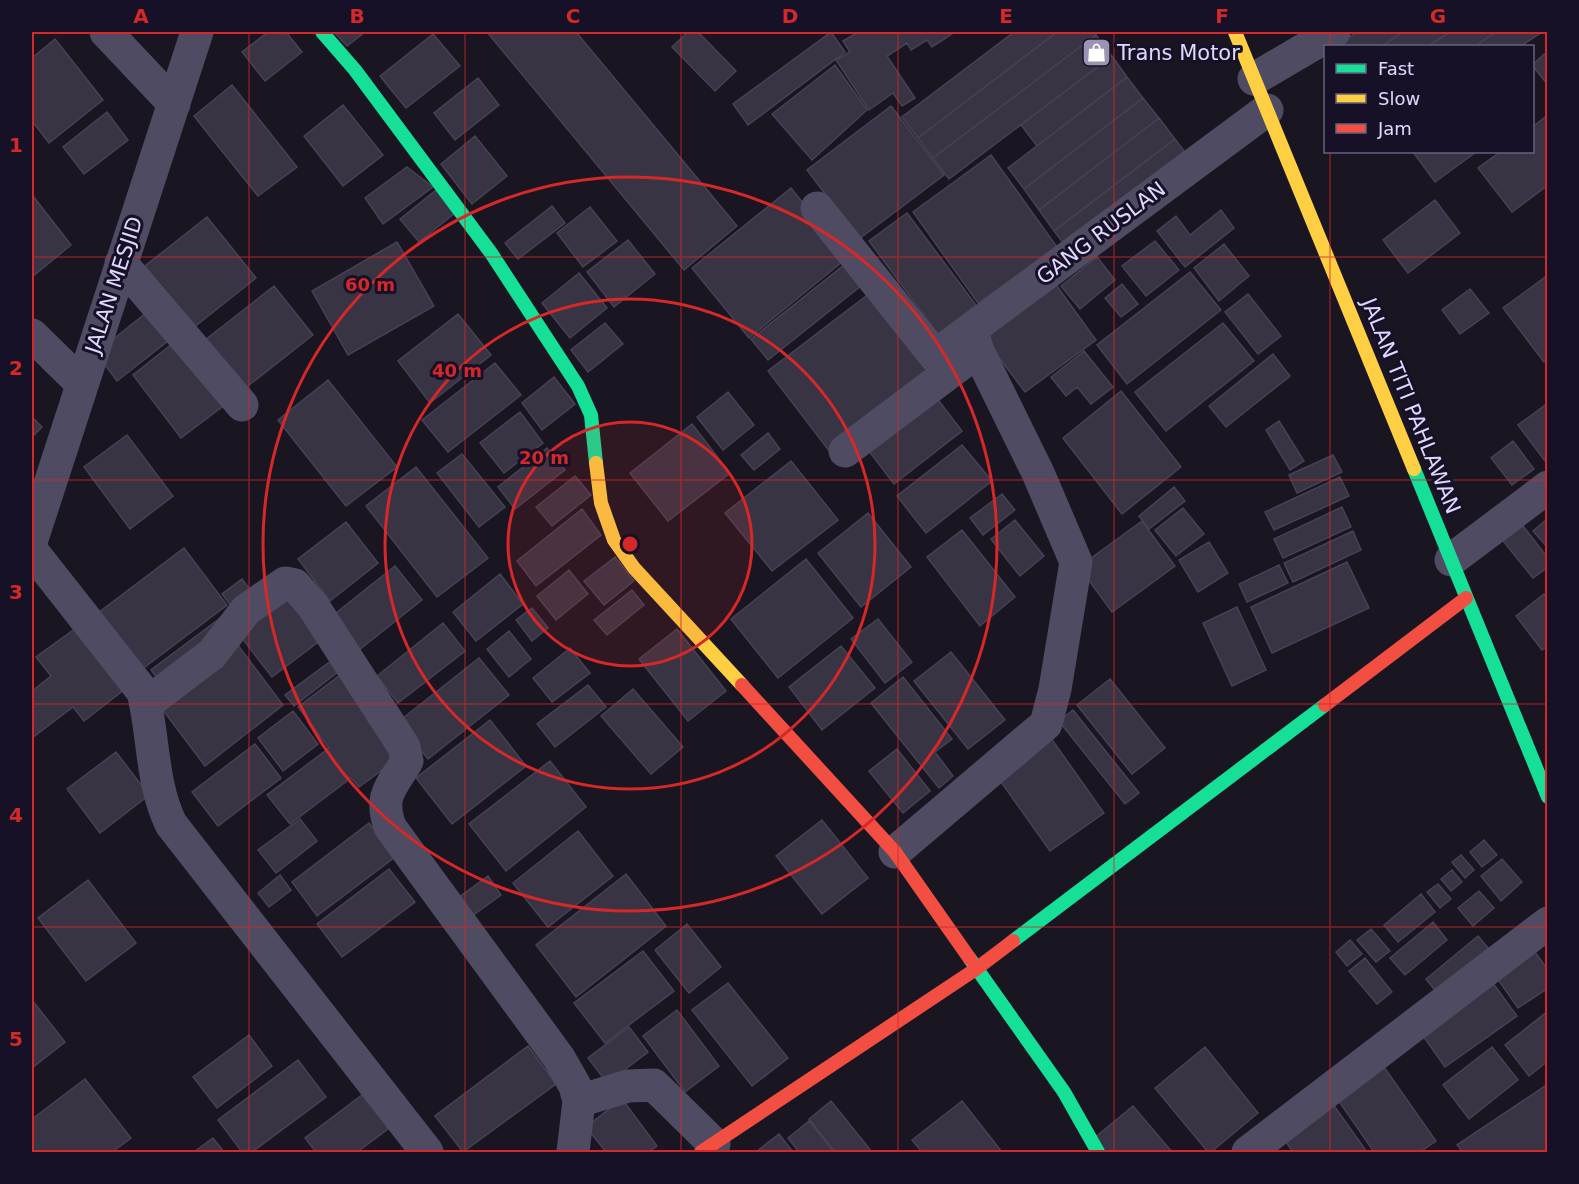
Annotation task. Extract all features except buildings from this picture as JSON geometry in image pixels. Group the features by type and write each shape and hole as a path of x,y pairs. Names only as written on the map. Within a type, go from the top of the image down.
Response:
{"street":[{"path":"106,32 174,104"},
{"name":"JALAN MESJID","path":"32,539 197,32"},
{"path":"321,32 355,70 491,253 578,386 591,415 601,503 614,540 634,568 895,852 1064,1092 1098,1152"},
{"name":"JALAN TITI PAHLAWAN","path":"1235,32 1548,797"},
{"path":"1254,79 1334,32"},
{"name":"GANG RUSLAN","path":"817,208 935,356 974,340 1267,110"},
{"path":"121,263 242,405"},
{"path":"32,335 81,383"},
{"path":"845,451 974,340 1038,473 1076,562 1055,689 1046,724 895,852"},
{"path":"1451,560 1548,487"},
{"path":"32,551 142,692 146,704 161,804 171,824 427,1152"},
{"path":"146,704 212,654 246,610 285,583 295,585 314,606 404,747 407,762 385,798 384,810 390,827 559,1058 575,1086 579,1101 573,1152"},
{"path":"579,1101 618,1088 654,1085 707,1148 976,969 1467,598"},
{"path":"1248,1152 1548,923"}],"traffic: fast":[{"path":"322,32 355,70 491,253 578,386 591,415 596,463"},
{"path":"1414,469 1548,797"},
{"path":"1013,941 1325,705"},
{"path":"970,959 1064,1092 1098,1152"}],"traffic: slow":[{"path":"1235,32 1414,469"},
{"path":"596,463 601,503 614,540 634,568 742,685"}],"traffic: jam":[{"path":"1325,705 1466,598"},
{"path":"742,685 895,852 970,959"},
{"path":"701,1152 976,969 1013,941"}],"place":[{"name":"Trans Motor","path":"1096,53"}]}
